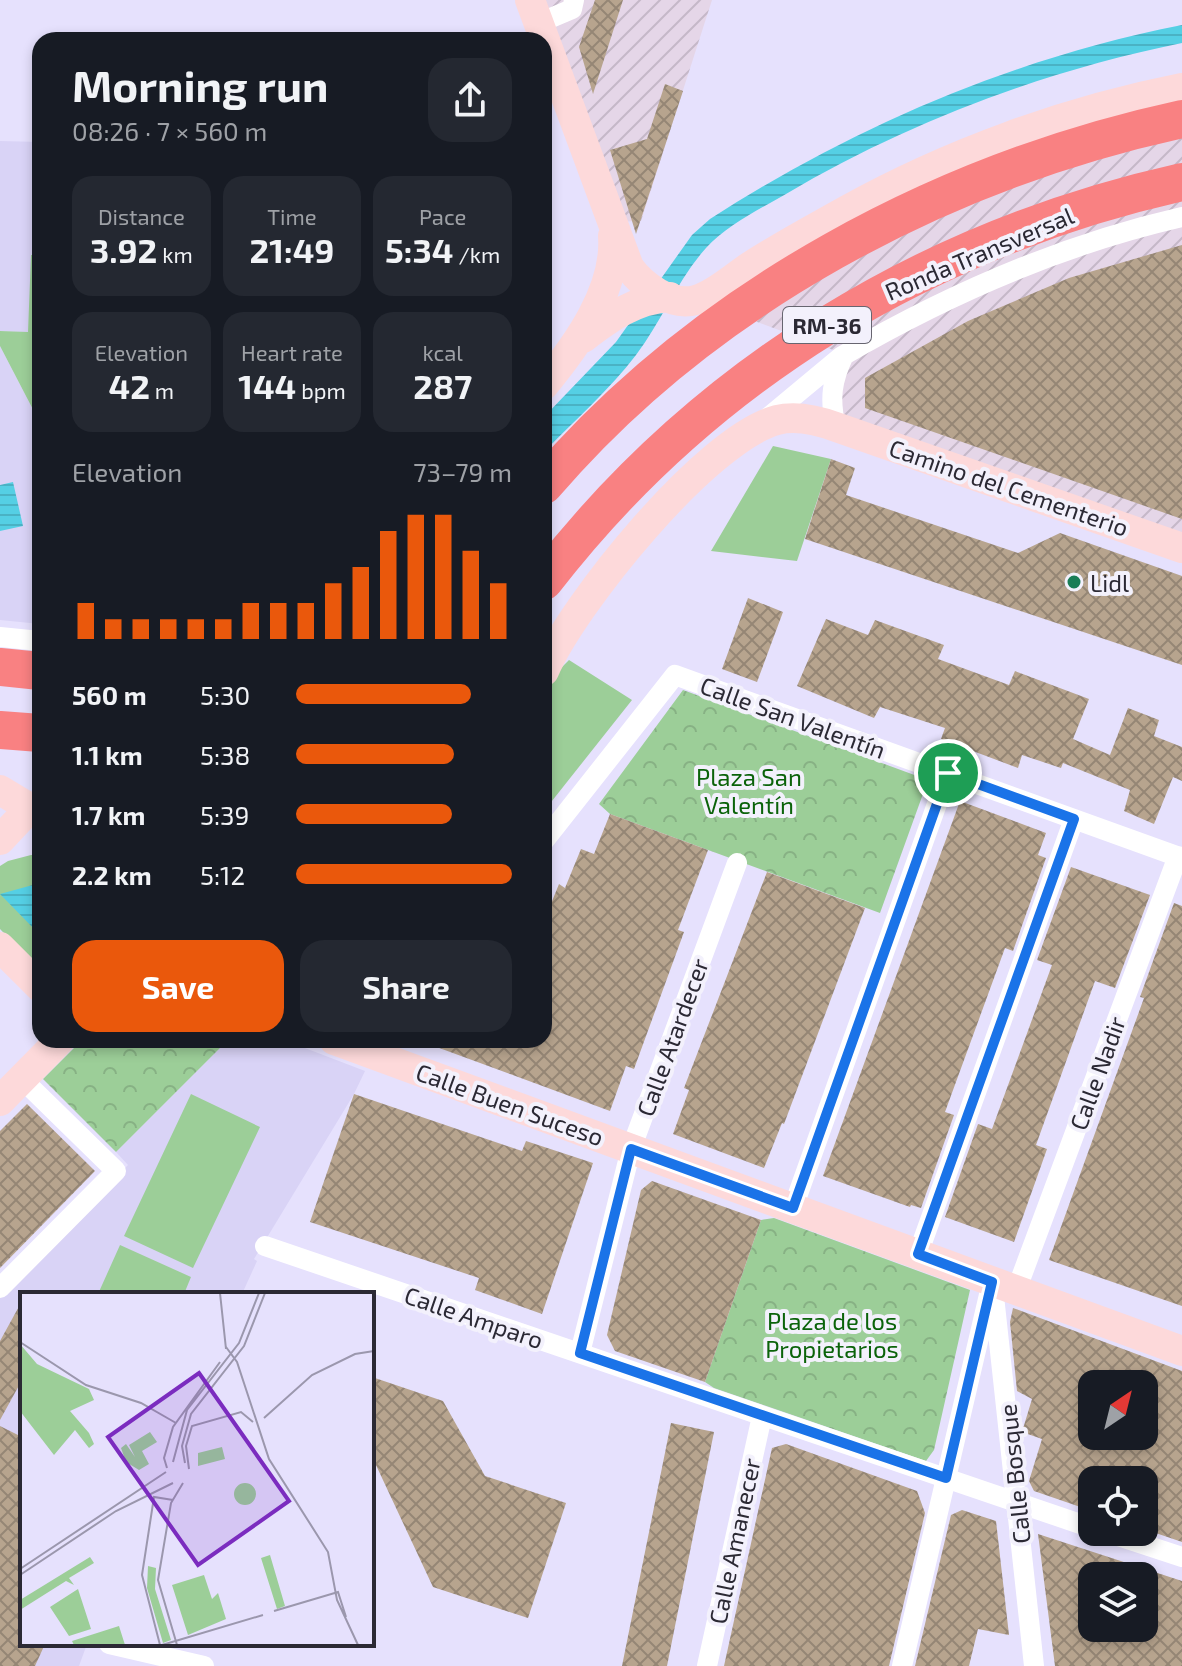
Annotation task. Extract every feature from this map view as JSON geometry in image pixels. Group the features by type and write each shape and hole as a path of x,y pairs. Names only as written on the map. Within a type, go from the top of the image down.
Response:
{"highway":[{"name":"RM-36","path":"552,477 624,401 685,348 798,270 846,243 998,176 1085,144 1182,119"},
{"name":"Ronda Transversal","path":"552,572 615,497 672,441 746,379 826,325 943,264 1033,226 1182,182"},
{"path":"0,667 32,670"},
{"path":"0,730 32,732"}],"main road":[{"path":"535,12 542,32"},
{"path":"552,59 623,255 635,275 651,289 690,301 698,300 775,250 867,199 973,152 1075,114 1182,88"},
{"path":"552,374 576,343 606,286 612,262 611,222"},
{"path":"576,343 622,310 645,301 670,297"},
{"name":"Camino del Cementerio","path":"753,430 773,421 795,418 836,427 1182,548"},
{"path":"552,654 594,590 646,525 700,472 753,430"},
{"path":"0,790 32,809"},
{"path":"0,840 32,813"},
{"path":"0,947 32,979"},
{"path":"0,1101 50,1048"},
{"name":"Calle Buen Suceso","path":"382,1048 631,1149 1182,1351"}],"street":[{"path":"535,12 572,9 574,0"},
{"path":"753,430 844,355 958,296 1087,244 1182,217"},
{"path":"836,427 831,409 831,390 844,355"},
{"path":"0,637 32,640"},
{"name":"Calle San Valentín","path":"552,831 675,675 1180,857"},
{"path":"793,1208 948,773"},
{"path":"918,1254 1074,819"},
{"name":"Calle Nadir","path":"902,1666 946,1478 1004,1286 1180,857"},
{"name":"Calle Atardecer","path":"580,1353 631,1149 737,863"},
{"path":"0,1288 116,1171 22,1079"},
{"name":"Calle Amparo","path":"265,1246 1078,1523"},
{"name":"Calle Bosque","path":"1004,1286 1018,1503 1034,1666"},
{"name":"Calle Amanecer","path":"707,1666 762,1416"},
{"path":"1149,1546 1182,1557"},
{"path":"118,1646 204,1666"}],"shaded area":[{"path":"530,0 712,0 641,221 611,222 552,60 552,32 542,32"},
{"path":"1182,88 1182,548 836,427 844,354 698,300"},
{"path":"0,141 32,142 32,333 0,331"},
{"path":"0,346 32,408 32,623 0,620"},
{"path":"220,1048 305,1048 365,1071 254,1259 257,1261 243,1292 20,1292 20,1646 86,1646 79,1666 0,1666 0,1295 128,1165 116,1152"}],"green space":[{"path":"32,255 32,408 0,346 0,331 28,332"},
{"path":"773,446 831,459 797,561 711,551"},
{"path":"569,660 632,700 552,801 552,684 557,672"},
{"name":"Plaza San Valentín","path":"683,690 928,780 880,913 610,814 599,804"},
{"path":"32,855 32,962 0,929 0,866"},
{"path":"74,1048 220,1048 116,1152 43,1079"},
{"path":"191,1094 260,1127 193,1268 124,1236"},
{"name":"Plaza de los Propietarios","path":"774,1218 970,1290 934,1450 926,1461 714,1388 705,1382 761,1220"},
{"path":"120,1245 191,1277 185,1292 99,1292"}],"water":[{"path":"1182,25 1182,43 1079,68 978,102 832,168 733,225 696,260 626,368 552,444 552,409 616,342 692,235 710,219 765,185 878,125 997,76 1119,39"},
{"path":"13,482 23,526 0,531 0,485"},
{"path":"32,885 32,927 0,894"}],"building":[{"path":"595,0 623,0 593,94 579,47"},
{"path":"665,84 683,91 636,234 610,150 647,139"},
{"path":"1182,245 1182,519 865,408 865,378 968,321 1069,278"},
{"path":"831,459 855,468 846,495 1018,553 1060,533 1182,576 1182,665 805,539"},
{"path":"748,598 783,612 757,682 722,669"},
{"path":"826,619 868,635 875,620 944,645 938,659 1009,685 1015,671 1089,699 1073,739 1110,755 1128,708 1159,720 1154,736 1182,747 1182,781 1173,777 1154,824 1124,811 1130,790 1063,763 1061,768 1022,755 1018,768 941,739 945,728 880,707 874,718 797,686"},
{"path":"960,801 1046,833 1038,855 1046,858 1013,951 1005,948 945,1112 954,1115 921,1208 910,1207 823,1176"},
{"path":"610,814 708,850 678,930 684,932 634,1069 626,1066 610,1111 439,1048 552,1048 552,901 559,884 565,888 581,849 594,854"},
{"path":"1071,867 1150,895 1115,988 1095,981 1036,1145 1047,1149 1014,1242 945,1217 978,1124 992,1129 1052,965 1037,960"},
{"path":"767,872 865,908 784,1124 764,1168 673,1134 689,1090 684,1088"},
{"path":"1174,903 1182,906 1182,1306 1049,1260 1144,998 1140,997"},
{"path":"354,1094 522,1151 526,1141 593,1163 542,1314 475,1290 479,1278 310,1222"},
{"path":"27,1104 95,1171 0,1268 0,1131"},
{"path":"652,1181 761,1220 705,1382 615,1351 607,1335 641,1190"},
{"path":"20,1305 20,1384 0,1420 0,1341"},
{"path":"1013,1308 1182,1371 1182,1542 1158,1534 1158,1466 1078,1466 1078,1506 1034,1491 1029,1481 1042,1439 1022,1432 1032,1399 1017,1391 1010,1322"},
{"path":"374,1378 443,1401 485,1476 566,1503 528,1618 433,1587 375,1463"},
{"path":"671,1423 714,1432 667,1666 622,1666"},
{"path":"0,1426 20,1436 20,1646 44,1646 35,1666 0,1666"},
{"path":"786,1444 917,1491 925,1513 889,1666 724,1666 772,1448"},
{"path":"962,1510 996,1521 1009,1635 978,1629 969,1666 915,1666 951,1515"},
{"path":"1038,1534 1124,1562 1078,1562 1078,1642 1158,1642 1158,1573 1182,1581 1182,1666 1055,1666"}],"place":[{"name":"Lidl","path":"1074,582"}],"route":[{"path":"948,773 1074,819 918,1254 992,1282 946,1478 580,1353 631,1149 793,1208 948,773"}]}
